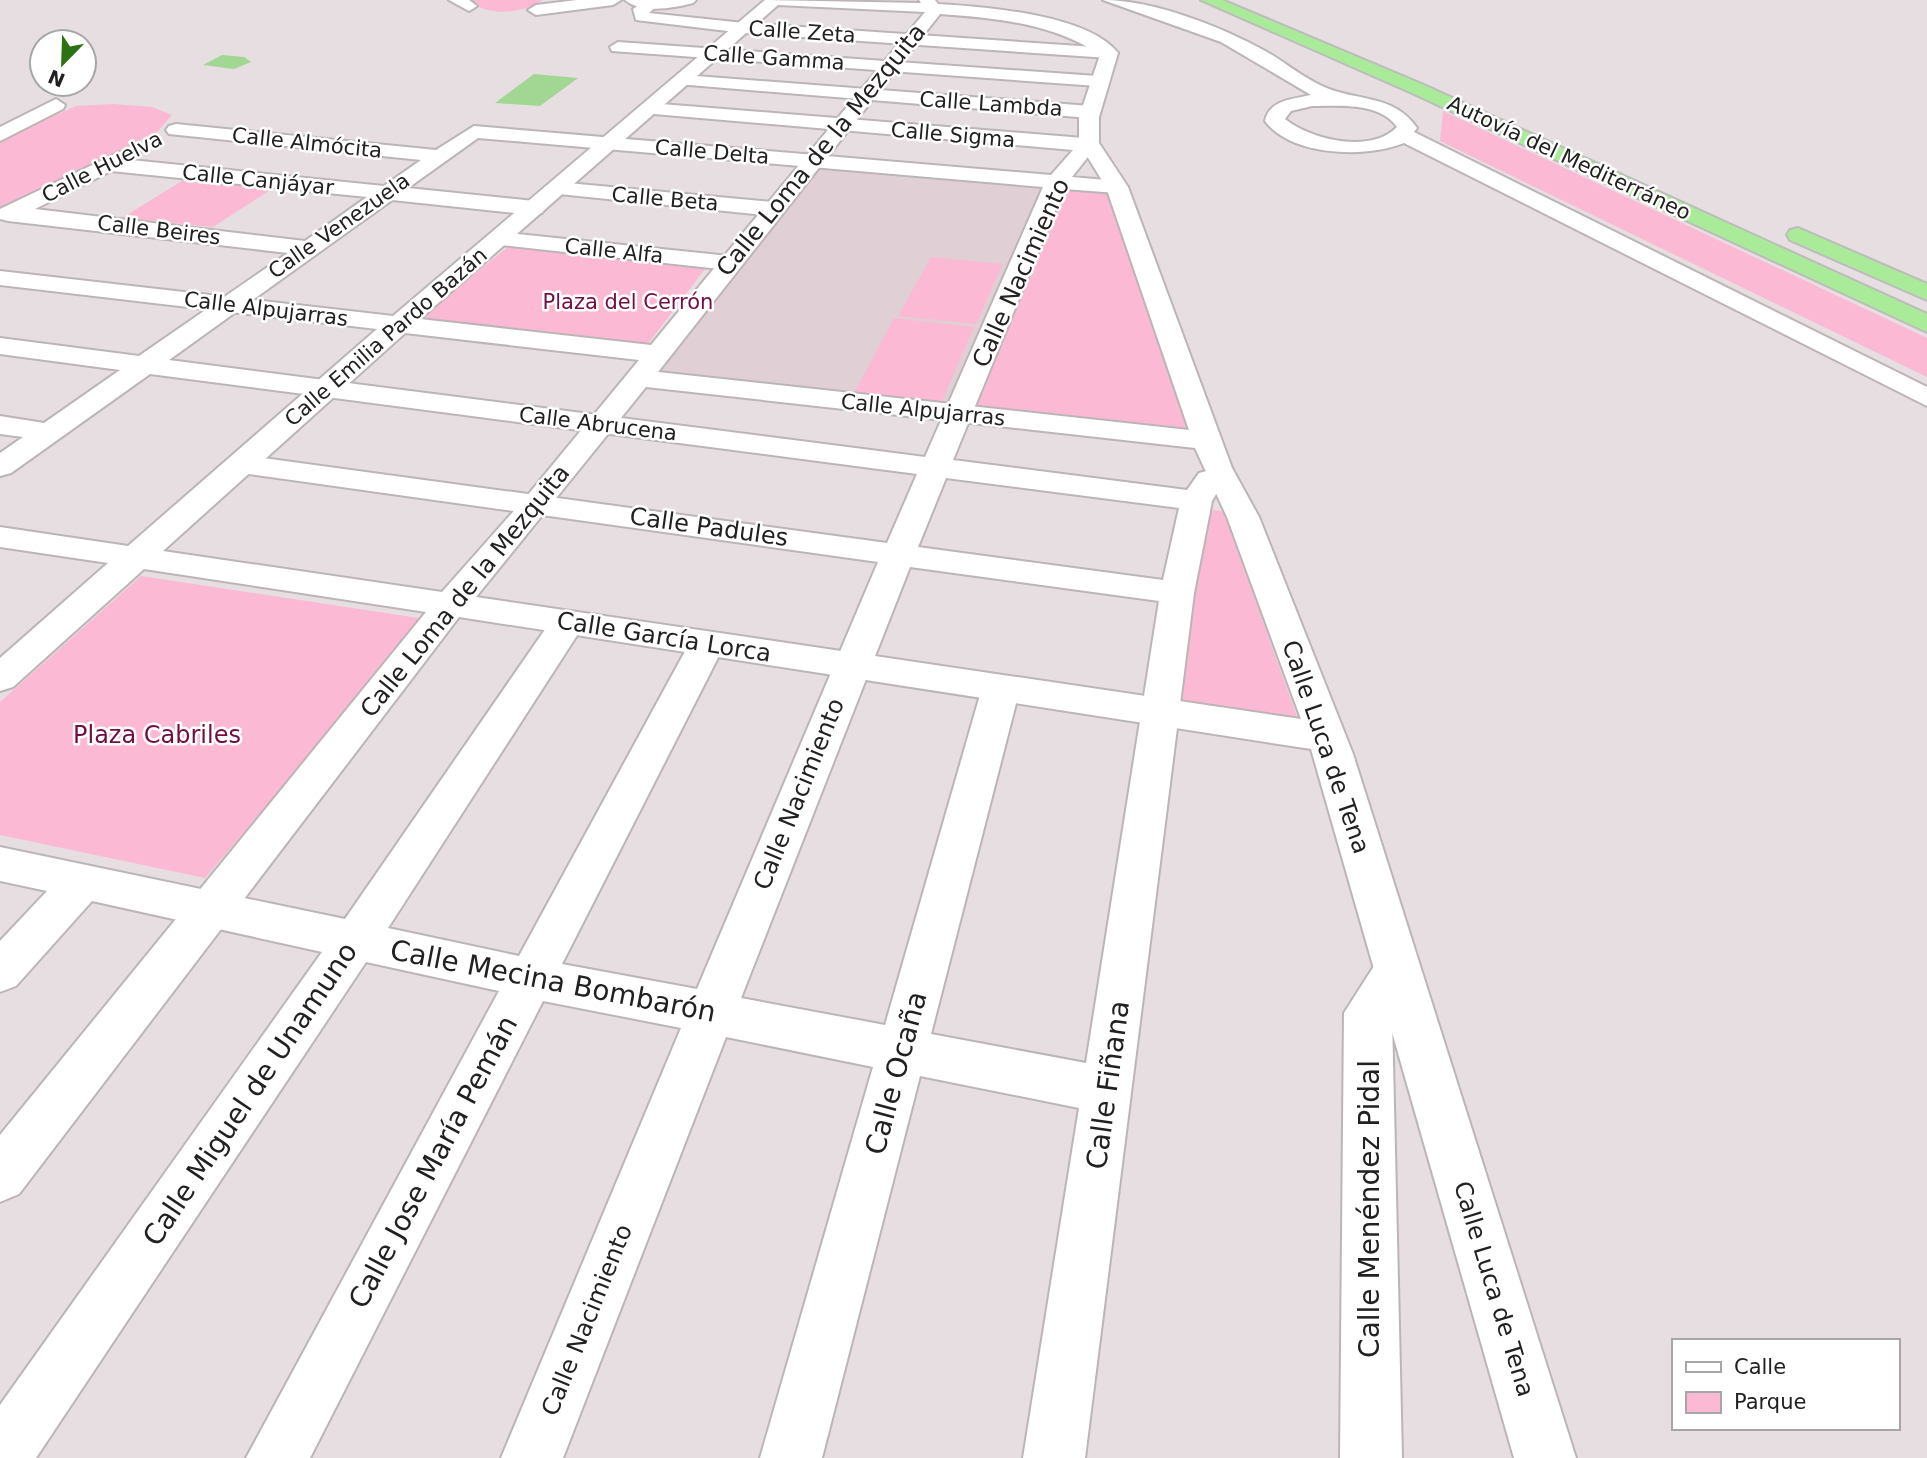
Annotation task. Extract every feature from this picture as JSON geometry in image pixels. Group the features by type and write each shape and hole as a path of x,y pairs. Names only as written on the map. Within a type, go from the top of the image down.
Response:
{"highway":[{"name":"Autovía del Mediterráneo","path":"1252,0 1440,77"},
{"name":"Autovía del Mediterráneo","path":"1214,2 1418,89 1927,324"},
{"path":"1774,224 1927,293"}],"street":[{"path":"552,0 536,10 613,0"},
{"path":"633,0 652,4 688,0"},
{"path":"774,0 931,5 1057,26 1083,34 1100,43 1096,97"},
{"name":"Calle Emilia Pardo Bazán","path":"0,678 399,324 774,0"},
{"path":"1111,0 1180,22 1262,56 1301,95 1364,104 1389,111 1404,121 1407,128 1404,135 1394,141 1358,147"},
{"name":"Calle Zeta","path":"652,4 641,9 642,17 744,28 910,40 1096,97"},
{"name":"Calle Loma de la Mezquita","path":"0,1176 452,603 538,503 910,40 931,5"},
{"name":"Calle Gamma","path":"618,47 888,66 1096,97"},
{"name":"Calle Lambda","path":"683,80 866,94 1096,97"},
{"path":"1301,95 1276,114 1275,121 1281,129 1314,142 1401,149 1444,158"},
{"name":"Calle Sigma","path":"649,109 1065,144 1096,97"},
{"name":"Calle Nacimiento","path":"532,1458 851,666 1056,182 1096,97"},
{"name":"Calle Luca de Tena","path":"1096,97 1117,187 1214,455 1243,517 1327,737 1545,1458"},
{"path":"0,135 56,105"},
{"name":"Calle Huelva","path":"5,215 204,116"},
{"name":"Calle Almócita","path":"176,130 439,156"},
{"name":"Calle Delta","path":"474,132 1117,187"},
{"name":"Calle Venezuela","path":"0,467 474,132"},
{"path":"1404,135 1444,158 1927,398"},
{"name":"Calle Canjáyar","path":"108,164 534,208"},
{"name":"Calle Beta","path":"557,188 773,209"},
{"name":"Calle Beires","path":"5,215 308,248"},
{"name":"Calle Alfa","path":"499,239 729,263"},
{"name":"Calle Alpujarras","path":"0,278 399,324 647,366 1214,455"},
{"name":"Calle Abrucena","path":"0,346 1196,500"},
{"path":"0,425 48,432"},
{"path":"1196,500 1214,455"},
{"name":"Calle Padules","path":"241,464 1177,593"},
{"name":"Calle Fiñana","path":"1054,1458 1159,712 1177,593 1196,500"},
{"name":"Calle García Lorca","path":"0,537 1327,737"},
{"name":"Calle Miguel de Unamuno","path":"0,1457 355,942 567,623"},
{"name":"Calle Jose María Pemán","path":"277,1458 707,644"},
{"name":"Calle Ocaña","path":"791,1458 1001,688"},
{"name":"Calle Mecina Bombarón","path":"0,864 530,978 1107,1090"},
{"path":"0,972 84,881"},
{"name":"Calle Menéndez Pidal","path":"1371,1458 1368,1013 1397,969"}],"shaded area":[{"path":"222,55 244,57 251,62 234,69 203,65"},
{"path":"534,74 578,78 540,106 495,103"},
{"path":"811,161 1056,182 958,414 637,378"}],"green space":[{"path":"469,0 543,0 526,8 506,12 486,9"},
{"path":"113,104 152,107 172,115 157,132 0,211 0,140 76,106"},
{"path":"1443,111 1927,338 1927,377 1440,141"},
{"path":"185,179 272,189 213,227 122,218"},
{"path":"1062,188 1109,192 1194,435 968,412"},
{"name":"Plaza del Cerrón","path":"508,247 705,269 647,345 419,318"},
{"path":"931,257 1003,264 976,324 898,316"},
{"path":"894,318 974,327 941,403 854,393"},
{"path":"1204,509 1223,511 1299,722 1173,703"},
{"name":"Plaza Cabriles","path":"141,576 425,619 205,878 0,835 0,702"}]}
